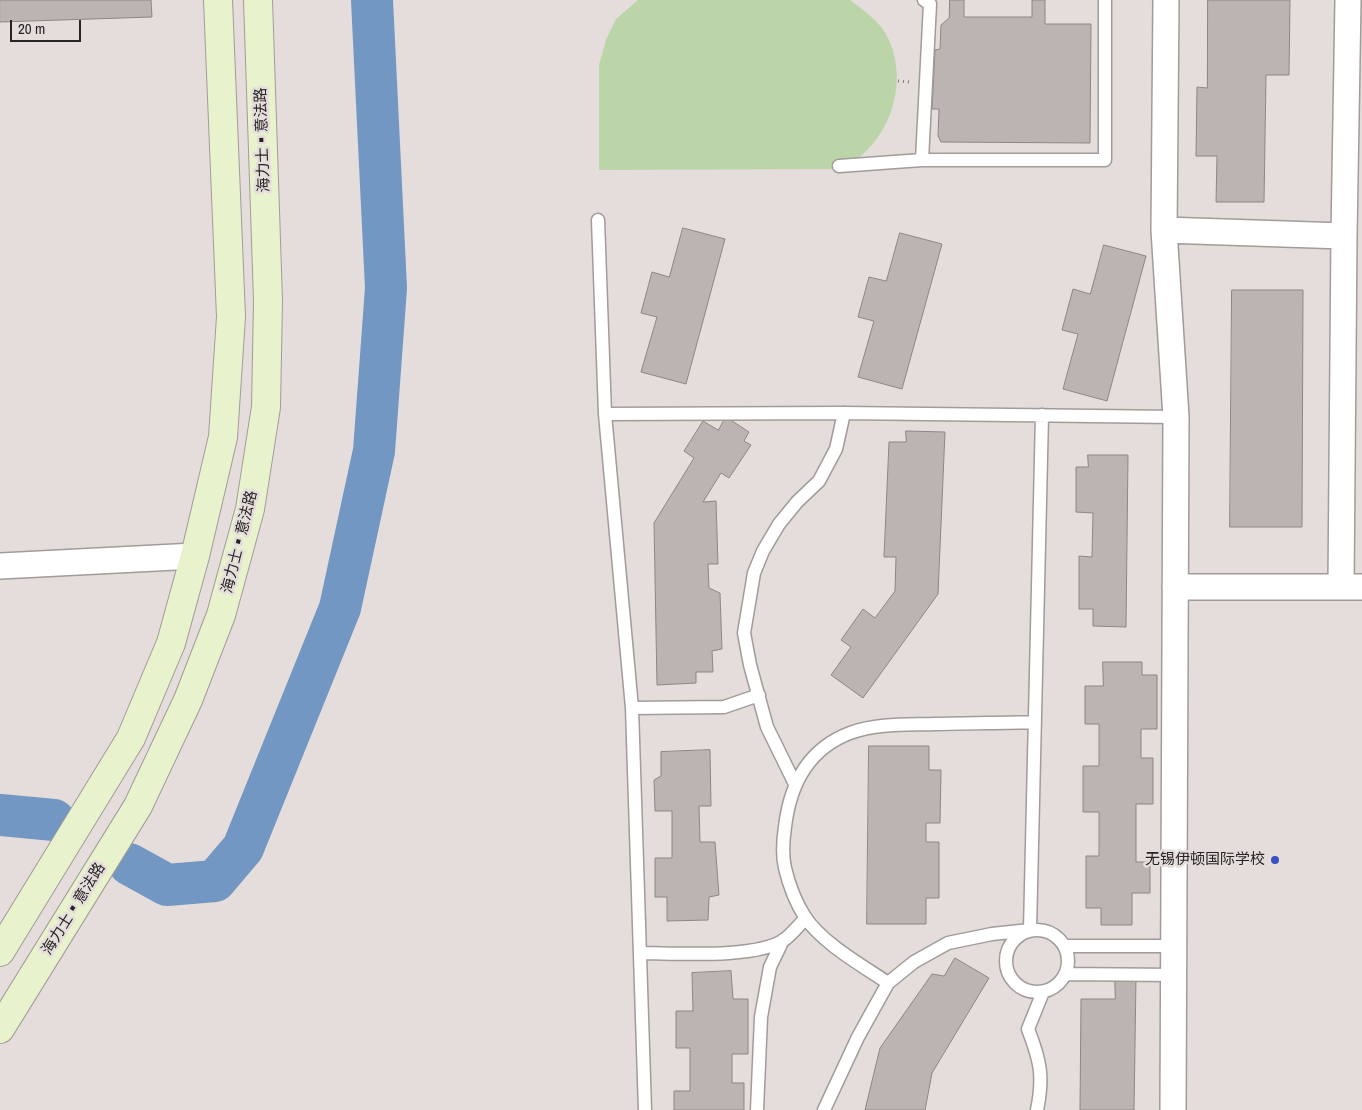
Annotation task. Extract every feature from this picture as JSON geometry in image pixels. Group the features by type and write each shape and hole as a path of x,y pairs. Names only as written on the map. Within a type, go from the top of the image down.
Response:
{"street":[{"path":"0,952 131,738 171,643 195,556 222,437 231,317 218,0"},
{"name":"海力士▪意法路","path":"0,1029 138,806 188,700 221,615 250,509 266,407 268,311 258,0"},
{"path":"1166,0 1164,230 1176,416 1173,1110"},
{"path":"1175,587 1352,586 1344,236 1348,0"},
{"path":"1164,230 1344,236"},
{"path":"0,566 195,556"}],"lane":[{"path":"922,160 930,4 924,0"},
{"path":"839,166 922,160 1104,160 1105,0"},
{"path":"598,220 605,414 632,708 645,1110"},
{"path":"605,414 844,413 1176,416"},
{"path":"795,784 766,727 744,633 754,573 762,551 779,524 797,502 819,481 836,449 844,413"},
{"path":"1030,930 1042,415"},
{"path":"632,708 724,707 758,695"},
{"path":"888,983 827,941 806,918 794,895 785,867 783,839 787,812 795,784 808,763 826,746 850,734 881,725 1035,722"},
{"path":"757,1110 761,1017 770,967 783,940 806,918"},
{"path":"824,1110 858,1037 888,983 914,962 948,943 992,934 1030,930 1049,932 1058,938 1064,946 1068,964 1060,982 1052,989 1043,992 1032,992 1022,989 1013,982 1007,973 1005,962 1012,942 1020,934 1030,930"},
{"path":"640,953 724,953 755,950 783,940"},
{"path":"1064,946 1174,946"},
{"path":"1065,974 1174,975"},
{"path":"1037,1110 1041,1089 1039,1056 1028,1029 1043,992"}],"green space":[{"path":"638,0 850,0 879,24 893,50 897,83 890,115 873,144 861,156 833,169 599,170 599,65 606,40 616,19"}],"building":[{"path":"0,0 151,0 152,17 0,22"},
{"path":"950,0 964,0 964,17 1032,17 1032,0 1045,0 1045,24 1091,24 1090,143 941,142 938,136 939,109 932,109 935,50 940,49 941,25 949,18"},
{"path":"1208,0 1290,0 1289,75 1266,75 1264,202 1216,202 1217,156 1196,156 1197,87 1207,88"},
{"path":"683,228 725,239 686,384 641,372 657,317 641,313 652,272 669,277"},
{"path":"900,233 942,244 902,389 858,377 874,321 858,317 869,277 886,281"},
{"path":"1104,245 1146,256 1107,401 1063,389 1078,334 1062,330 1073,289 1090,294"},
{"path":"1232,290 1303,290 1302,527 1230,527"},
{"path":"726,417 749,432 744,441 751,445 729,478 721,473 703,502 716,501 718,564 708,564 709,588 720,593 722,649 712,651 713,672 696,672 696,683 657,685 654,523 694,458 684,451 703,421 718,430"},
{"path":"906,431 945,432 938,594 863,698 831,675 851,647 841,640 863,609 875,618 895,591 896,557 884,557 889,442 906,442"},
{"path":"1088,455 1128,455 1126,627 1093,626 1093,609 1079,609 1079,556 1092,557 1093,513 1076,512 1076,467 1088,467"},
{"path":"1103,662 1142,662 1142,675 1157,675 1157,729 1141,729 1141,758 1153,758 1153,804 1136,804 1136,862 1150,862 1150,893 1132,893 1132,925 1101,925 1101,908 1086,908 1086,856 1099,856 1099,812 1083,812 1083,766 1099,766 1099,724 1085,724 1085,686 1103,686"},
{"path":"869,746 929,746 929,770 941,770 940,823 926,823 926,842 939,842 939,898 926,898 926,924 867,924"},
{"path":"710,750 711,806 699,806 700,842 715,842 719,895 709,897 708,920 667,921 667,897 655,897 655,858 672,858 672,811 655,811 654,780 661,776 661,752"},
{"path":"955,958 989,978 932,1073 925,1110 865,1110 880,1048 932,974 944,976"},
{"path":"731,971 733,999 748,999 748,1054 732,1054 732,1083 744,1083 744,1110 674,1110 674,1091 690,1091 690,1048 676,1048 676,1011 693,1011 692,973"},
{"path":"1115,977 1136,977 1134,1110 1080,1110 1081,999 1115,999"}],"waterway":[{"path":"129,864 167,885 215,881 243,848 340,608 374,451 386,288 372,0"},
{"path":"0,815 54,820"}],"place":[{"name":"无锡伊顿国际学校","path":"1275,860"}]}
